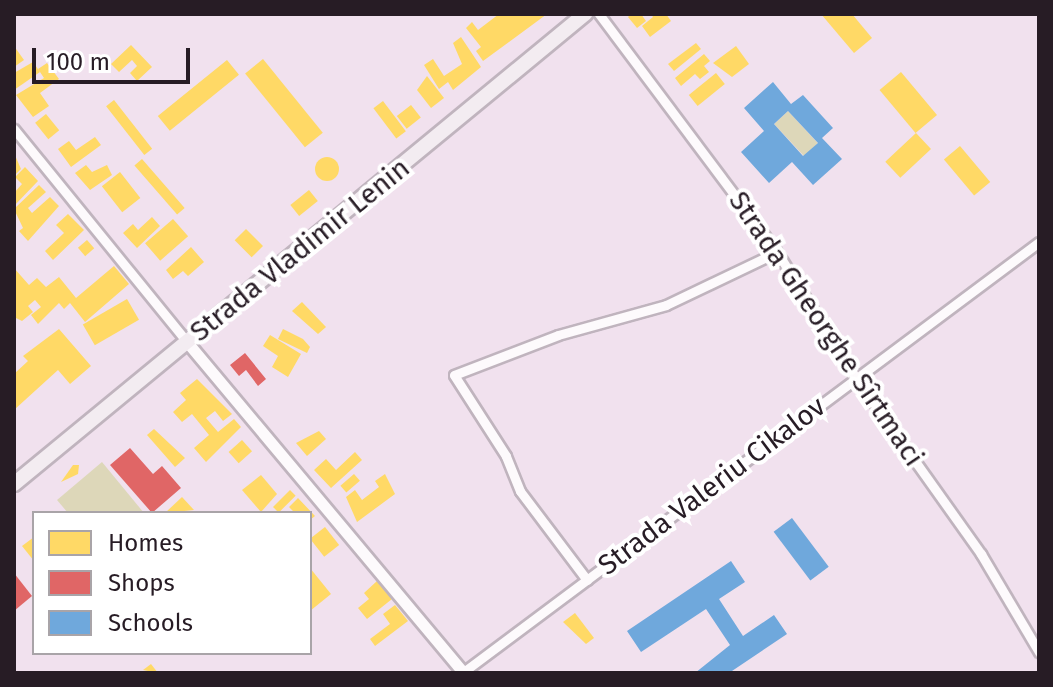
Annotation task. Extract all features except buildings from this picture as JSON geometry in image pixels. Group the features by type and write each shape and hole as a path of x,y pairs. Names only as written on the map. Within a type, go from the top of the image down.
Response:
{"main road":[{"name":"Strada Vladimir Lenin","path":"14,484 585,14"}],"street":[{"name":"Strada Gheorghe Sîrtmaci","path":"599,14 777,252 856,378 981,554 1039,652"},
{"path":"14,129 463,673"},
{"name":"Strada Valeriu Cikalov","path":"463,673 1039,242"},
{"path":"587,580 520,491 506,456 454,375 558,335 666,305 777,252"}],"shaded area":[{"path":"788,111 818,143 804,156 774,124"},
{"path":"102,462 142,511 66,511 57,500"}]}
